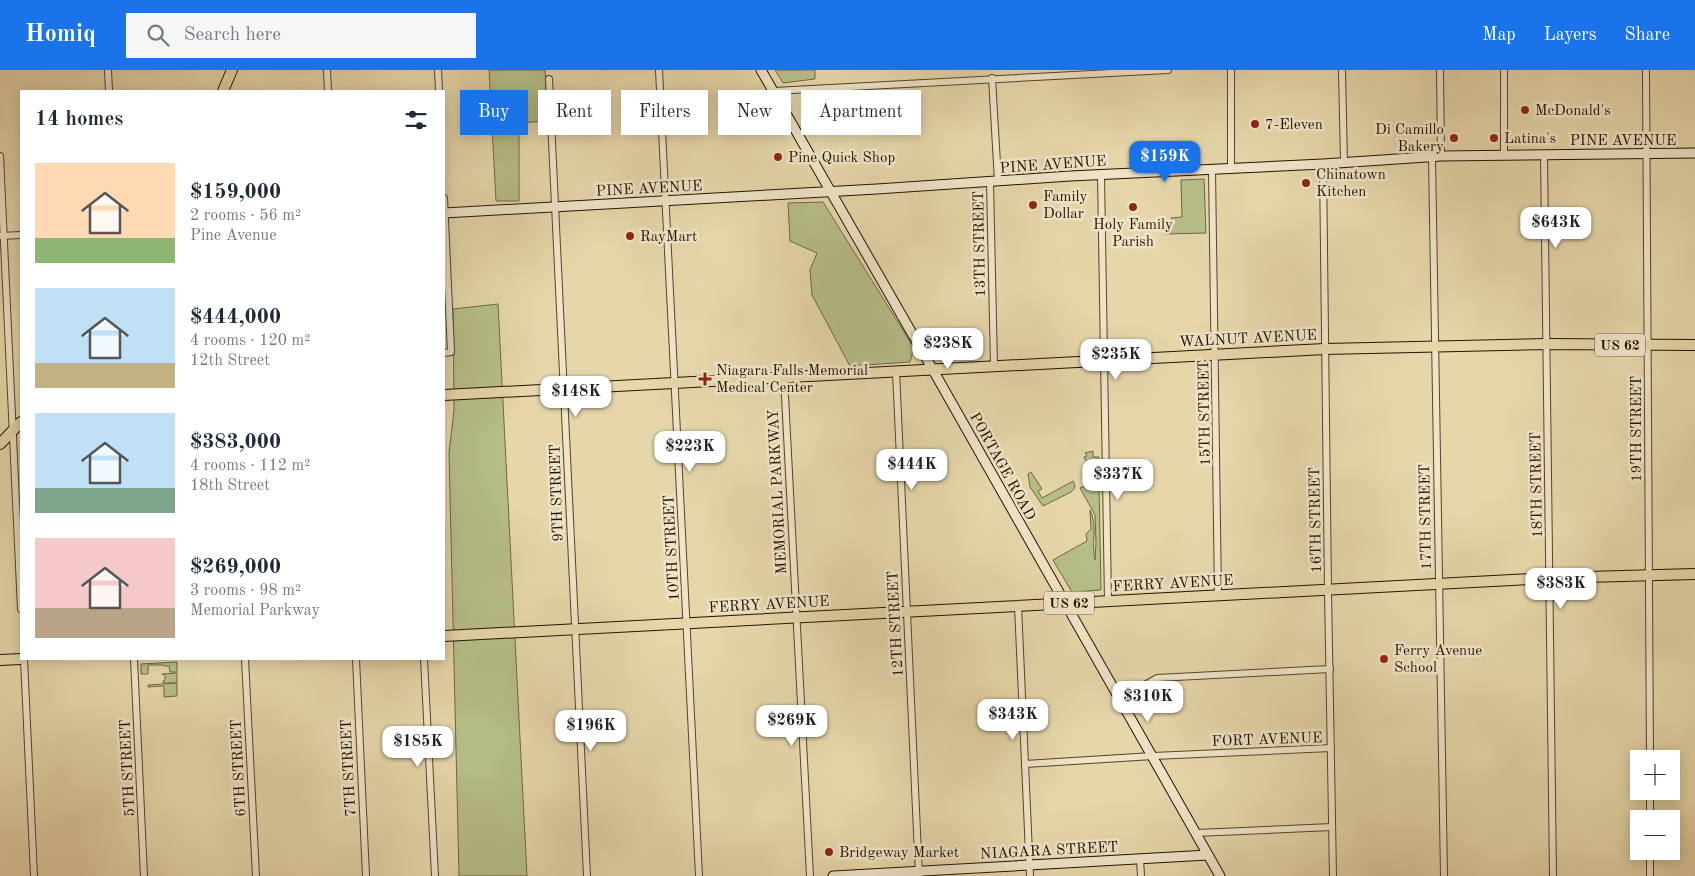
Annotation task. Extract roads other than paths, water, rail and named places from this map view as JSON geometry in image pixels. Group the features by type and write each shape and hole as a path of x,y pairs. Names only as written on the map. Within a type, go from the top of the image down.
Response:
{"main road":[{"path":"223,90 232,70"},
{"name":"WALNUT AVENUE","path":"445,395 1325,349 1546,344 1695,345"},
{"path":"0,444 20,423"},
{"name":"FERRY AVENUE","path":"445,636 1550,578 1695,574"},
{"path":"0,660 20,659"}],"street":[{"path":"108,70 109,90"},
{"path":"327,70 328,90"},
{"path":"438,70 439,90"},
{"name":"10TH STREET","path":"659,70 699,876"},
{"name":"PORTAGE ROAD","path":"761,70 773,90"},
{"path":"791,90 1168,70"},
{"path":"1231,70 1231,169"},
{"path":"1342,70 1344,163"},
{"name":"17TH STREET","path":"1440,70 1436,156 1434,346 1444,876"},
{"path":"1504,70 1504,155"},
{"name":"19TH STREET","path":"1646,70 1650,750"},
{"name":"13TH STREET","path":"992,78 994,366"},
{"name":"9TH STREET","path":"549,79 587,876"},
{"name":"PORTAGE ROAD","path":"791,122 934,370 1220,876"},
{"name":"PINE AVENUE","path":"445,213 830,192 1101,174 1344,163 1436,156 1695,153"},
{"name":"18TH STREET","path":"1544,154 1554,876"},
{"path":"0,156 2,236 20,588"},
{"name":"16TH STREET","path":"1323,164 1333,876"},
{"name":"15TH STREET","path":"1212,170 1218,595"},
{"path":"1101,174 1108,601"},
{"path":"2,236 20,235"},
{"path":"445,252 447,352"},
{"name":"12TH STREET","path":"896,372 919,874"},
{"name":"MEMORIAL PARKWAY","path":"784,377 810,876"},
{"path":"1018,606 1030,876"},
{"path":"22,660 34,876"},
{"name":"5TH STREET","path":"134,660 144,876"},
{"name":"6TH STREET","path":"245,660 256,876"},
{"name":"7TH STREET","path":"356,660 366,876"},
{"path":"424,660 434,876"},
{"path":"1120,699 1157,678 1330,669"},
{"name":"FORT AVENUE","path":"1025,764 1331,748"},
{"path":"1196,833 1332,827"},
{"name":"NIAGARA STREET","path":"832,876 919,874 1029,865 1208,855"},
{"path":"1140,859 1141,876"},
{"path":"1650,860 1650,876"}],"place":[{"name":"McDonald's","path":"1525,110"},
{"name":"7-Eleven","path":"1255,124"},
{"name":"Di Camillo Bakery","path":"1454,138"},
{"name":"Latina's","path":"1494,138"},
{"name":"Pine Quick Shop","path":"778,157"},
{"name":"Chinatown Kitchen","path":"1306,183"},
{"name":"Family Dollar","path":"1033,205"},
{"name":"Holy Family Parish","path":"1133,207"},
{"name":"RayMart","path":"630,236"},
{"name":"Niagara Falls Memorial Medical Center","path":"705,379"},
{"name":"Ferry Avenue School","path":"1384,659"},
{"name":"Bridgeway Market","path":"829,852"}]}
